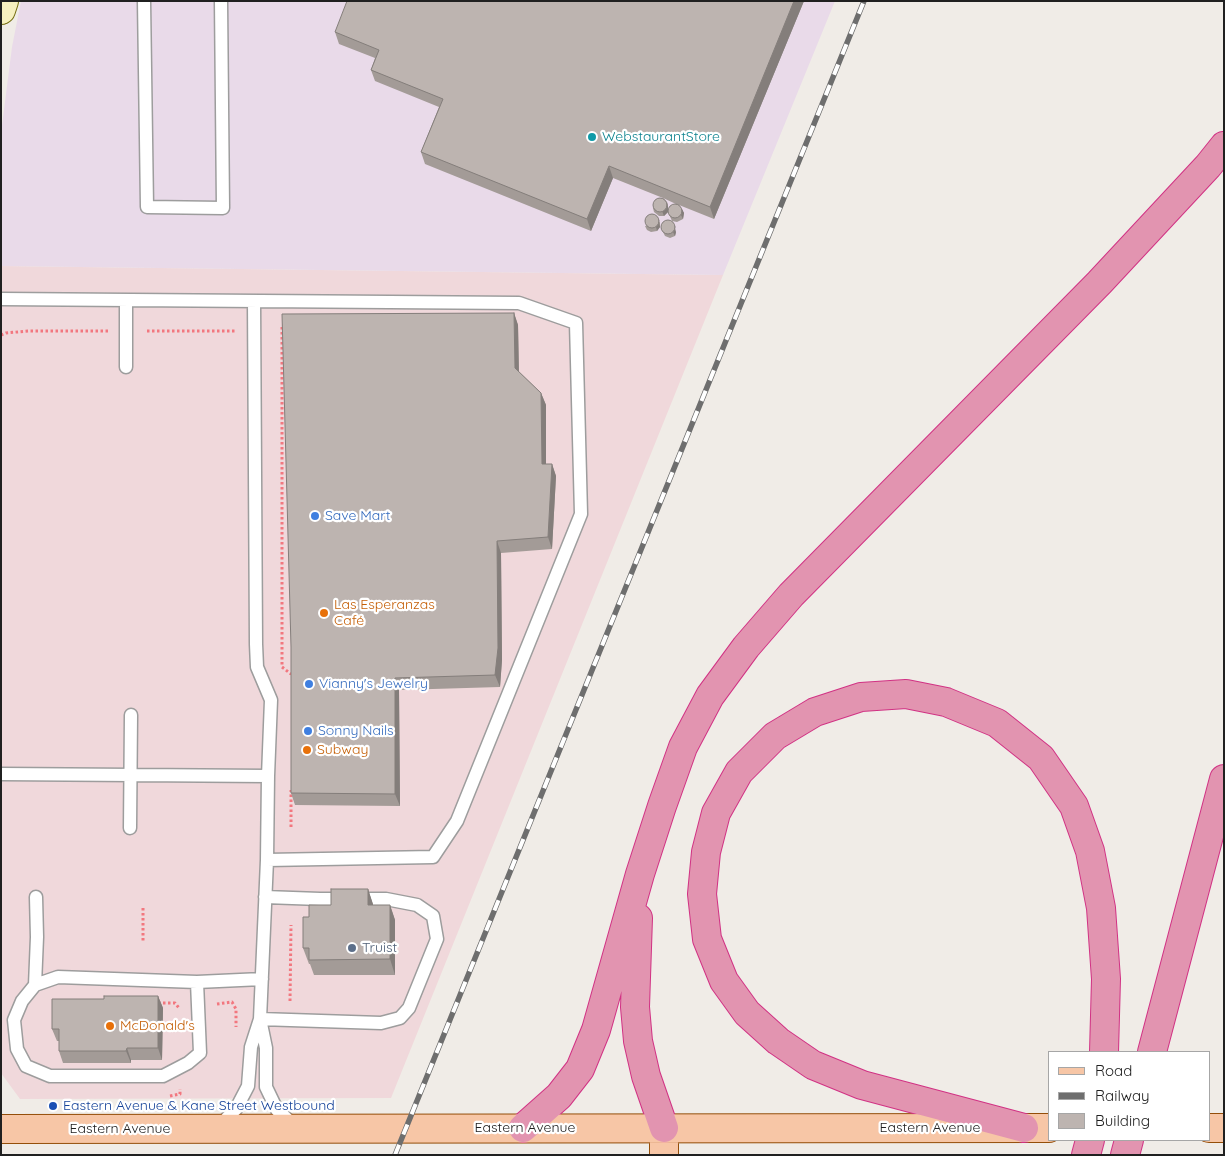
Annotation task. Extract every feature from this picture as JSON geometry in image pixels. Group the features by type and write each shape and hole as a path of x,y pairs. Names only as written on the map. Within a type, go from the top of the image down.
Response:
{"highway":[{"path":"523,1128 558,1096 580,1069 596,1030 640,874 684,747 710,696 746,647 791,595 1099,283 1208,166 1224,146"},
{"path":"1036,1128 862,1085 813,1065 778,1041 747,1013 724,981 707,939 702,894 706,852 716,813 739,772 775,736 815,712 861,697 906,694 946,702 997,723 1041,758 1074,806 1090,851 1102,908 1106,979 1104,1051"},
{"path":"1152,1051 1224,779"},
{"path":"640,874 636,1007 638,1041 664,1142"},
{"path":"1086,1155 1090,1141"},
{"path":"1125,1155 1129,1141"}],"main road":[{"path":"1,10 4,1"},
{"name":"Eastern Avenue","path":"1,1129 523,1128 664,1142 1036,1128"},
{"path":"1210,1128 1224,1128"}],"lane":[{"path":"144,1 146,207 223,208 221,1"},
{"path":"1,299 519,303 576,323 580,514 457,821 433,856 267,860"},
{"path":"126,300 126,367"},
{"path":"254,301 256,644 257,667 271,700 267,860 260,1019 266,1048 266,1087 277,1110 298,1129"},
{"path":"130,828 131,715"},
{"path":"1,774 268,776"},
{"path":"35,985 36,897"},
{"path":"260,1019 381,1023 400,1018 409,1008 437,939 433,916 417,905 386,899 320,900 265,897"},
{"path":"197,982 200,1053 188,1063 163,1076 50,1076 26,1066 17,1049 14,1020 22,1001 35,985 58,977 197,982 262,979"},
{"path":"217,1129 236,1109 248,1086 251,1047 260,1019"}],"path":[{"path":"291,683 291,674 282,667 282,325 292,325"},
{"path":"1,335 28,331 112,331"},
{"path":"148,331 239,331"},
{"path":"276,331 282,331"},
{"path":"291,788 291,826"},
{"path":"143,908 143,943"},
{"path":"290,1002 291,926"},
{"path":"155,1003 175,1003 179,1007 179,1013"},
{"path":"166,1096 180,1094 180,1089"}],"shaded area":[{"path":"21,1 835,1 723,275 1,266 1,133 12,47"},
{"path":"1,266 723,275 391,1098 20,1099 1,1073"}],"building":[{"name":"WebstaurantStore","path":"347,1 794,1 710,207 609,166 587,219 421,152 443,99 371,70 379,50 335,32"},
{"path":"660,198 665,200 667,205 665,210 660,212 655,210 653,205 655,200"},
{"path":"672,204 678,204 682,211 678,218 672,218 668,214 668,208"},
{"path":"649,214 655,214 659,221 655,228 649,228 645,224 645,218"},
{"path":"668,220 673,222 675,227 673,232 668,234 663,232 661,227 663,222"},
{"path":"514,313 515,368 541,393 542,464 552,464 548,537 497,541 498,648 495,675 395,678 395,794 291,793 291,647 282,314"},
{"name":"Truist","path":"331,889 368,889 368,905 390,905 390,959 309,960 309,948 303,948 303,917 309,917 309,905 331,905"},
{"name":"McDonald's","path":"104,996 158,996 158,1048 127,1048 126,1051 59,1051 59,1029 52,1029 52,999 104,999"}],"railway":[{"path":"395,1155 864,1"}],"place":[{"name":"WebstaurantStore","path":"592,137"},
{"name":"Save Mart","path":"315,516"},
{"name":"Las Esperanzas Café","path":"324,613"},
{"name":"Vianny's Jewelry","path":"309,684"},
{"name":"Sonny Nails","path":"308,731"},
{"name":"Subway","path":"307,750"},
{"name":"Truist","path":"352,948"},
{"name":"McDonald's","path":"110,1026"},
{"name":"Eastern Avenue & Kane Street Westbound","path":"53,1106"}]}
